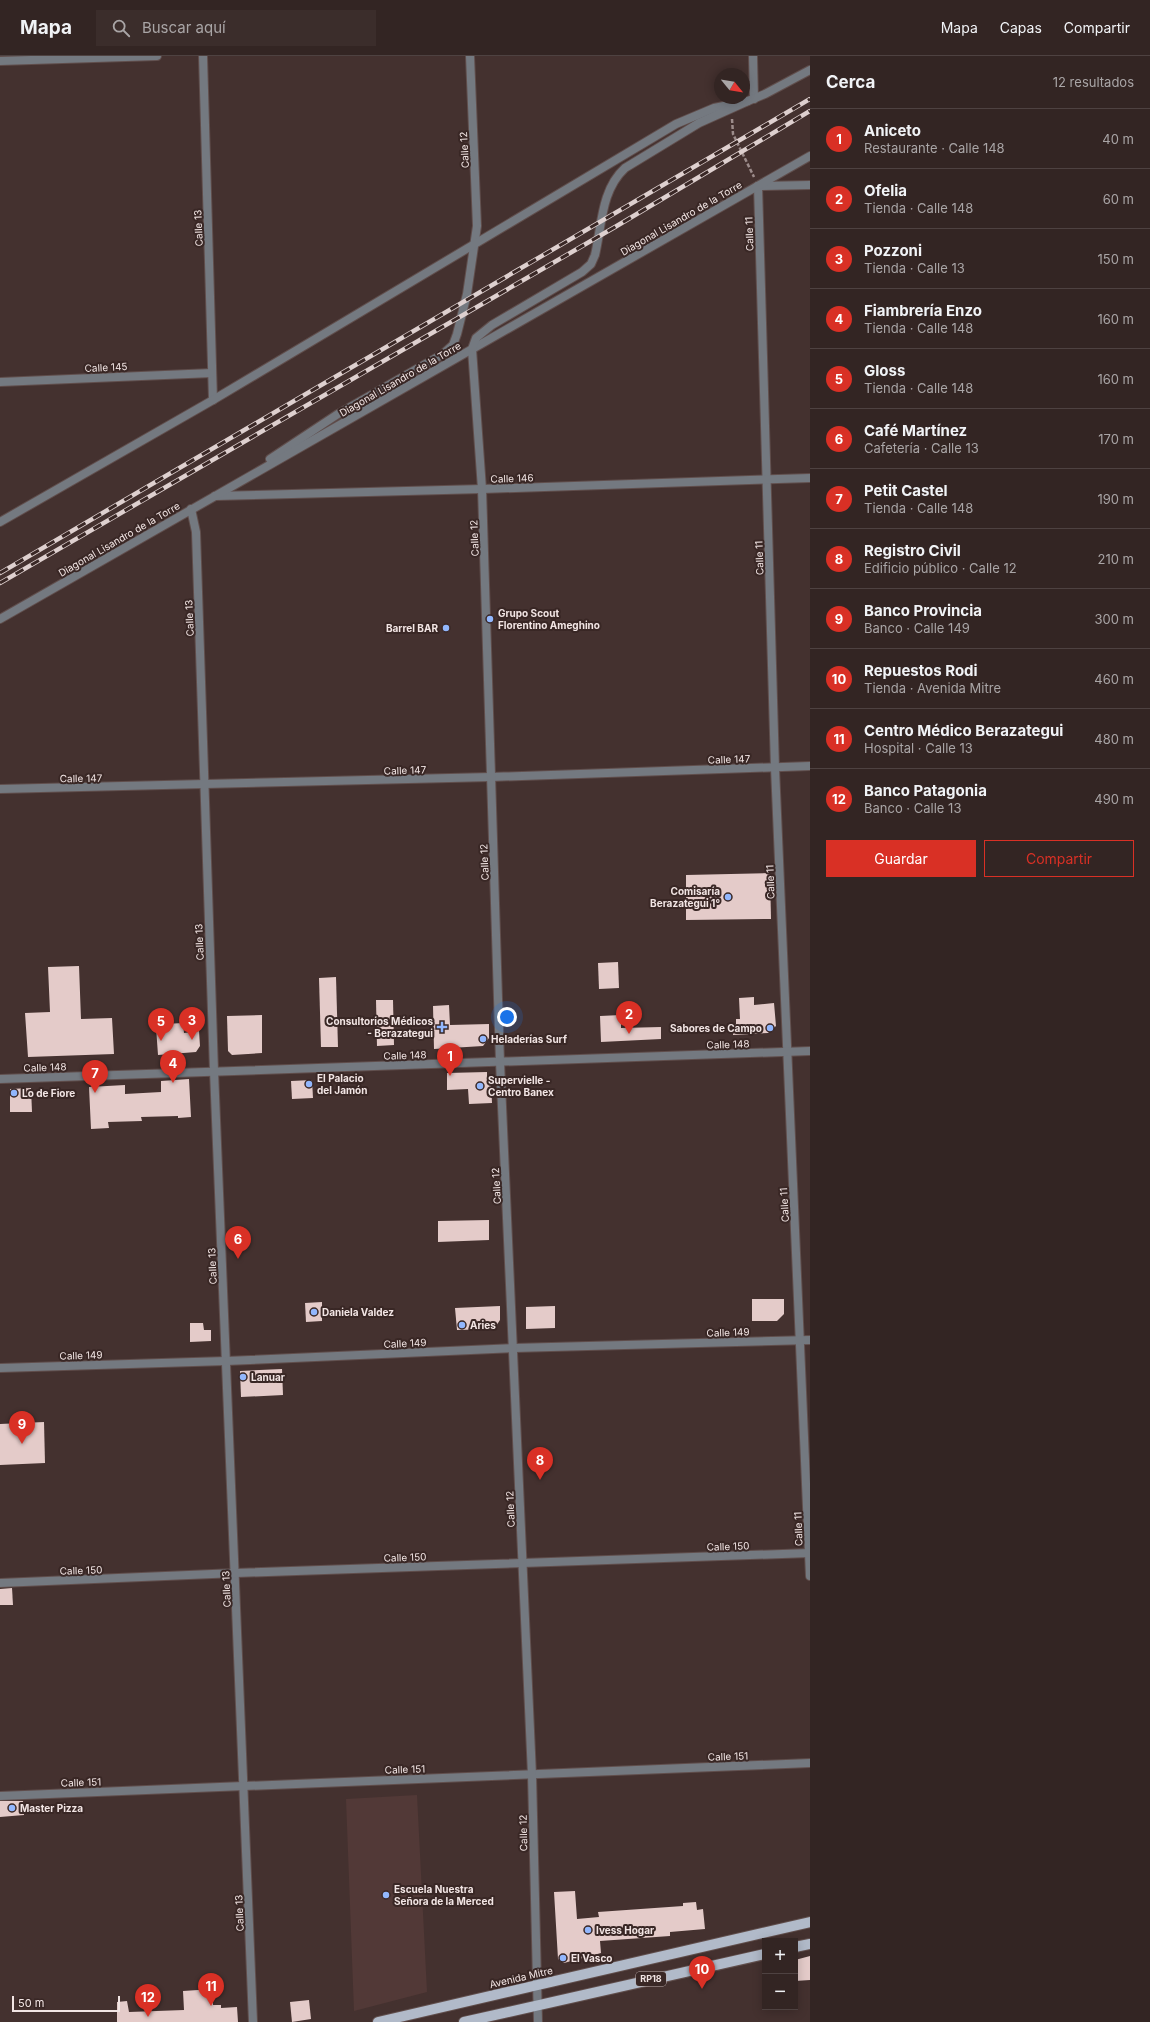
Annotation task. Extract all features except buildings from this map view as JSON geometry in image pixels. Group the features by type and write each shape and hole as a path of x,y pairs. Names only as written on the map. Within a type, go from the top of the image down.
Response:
{"main road":[{"name":"Avenida Mitre","path":"378,2022 810,1922"},
{"path":"798,1946 810,1944"},
{"name":"RP18","path":"464,2022 762,1955"}],"street":[{"path":"0,61 157,56"},
{"name":"Calle 13","path":"203,56 213,400"},
{"name":"Calle 12","path":"215,496 332,418 448,350 455,340 467,294 477,226 470,56"},
{"path":"751,100 753,56"},
{"path":"472,349 476,338 487,328 582,272 591,264 595,255 608,192 620,172 636,160 699,123 778,88 810,70"},
{"path":"0,522 213,400 676,124 714,108 751,100"},
{"name":"Diagonal Lisandro de la Torre","path":"0,619 810,156"},
{"path":"758,186 810,185"},
{"name":"Calle 11","path":"758,186 775,768 810,1576"},
{"name":"Calle 12","path":"472,349 482,489 500,1062 532,1775 538,2022"},
{"name":"Calle 145","path":"0,382 212,372"},
{"name":"Calle 146","path":"215,496 810,478"},
{"name":"Calle 13","path":"191,509 196,532 214,1071 236,1573 253,2022"},
{"name":"Calle 147","path":"0,789 491,777 810,766"},
{"name":"Calle 148","path":"0,1079 810,1051"},
{"name":"Calle 149","path":"0,1368 226,1361 514,1348 810,1340"},
{"name":"Calle 150","path":"0,1583 522,1562 810,1553"},
{"name":"Calle 151","path":"0,1796 810,1763"}],"path":[{"path":"732,108 733,134 758,186"}],"shaded area":[{"name":"Escuela Nuestra Señora de la Merced","path":"417,1795 427,1992 354,2011 346,1799"}],"railway":[{"path":"0,573 810,99"},
{"path":"0,583 615,227 810,111"}],"place":[{"name":"Grupo Scout Florentino Ameghino","path":"490,619"},
{"name":"Barrel BAR","path":"446,628"},
{"name":"Comisaría Berazategui 1°","path":"728,897"},
{"name":"Consultorios Médicos - Berazategui","path":"442,1027"},
{"name":"Sabores de Campo","path":"770,1028"},
{"name":"Ofelia","path":"629,1034"},
{"name":"Heladerías Surf","path":"483,1039"},
{"name":"Pozzoni","path":"192,1040"},
{"name":"Gloss","path":"161,1041"},
{"name":"Aniceto","path":"450,1076"},
{"name":"Fiambrería Enzo","path":"173,1083"},
{"name":"El Palacio del Jamón","path":"309,1084"},
{"name":"Supervielle - Centro Banex","path":"480,1086"},
{"name":"Lo de Fiore","path":"14,1093"},
{"name":"Petit Castel","path":"95,1093"},
{"name":"Café Martínez","path":"238,1259"},
{"name":"Daniela Valdez","path":"314,1312"},
{"name":"Aries","path":"462,1325"},
{"name":"Lanuar","path":"243,1377"},
{"name":"Banco Provincia","path":"22,1444"},
{"name":"Registro Civil","path":"540,1480"},
{"name":"Master Pizza","path":"12,1808"},
{"name":"Escuela Nuestra Señora de la Merced","path":"386,1895"},
{"name":"Ivess Hogar","path":"588,1930"},
{"name":"El Vasco","path":"563,1958"},
{"name":"Repuestos Rodi","path":"702,1989"},
{"name":"Centro Médico Berazategui","path":"211,2006"},
{"name":"Banco Patagonia","path":"148,2017"}]}
